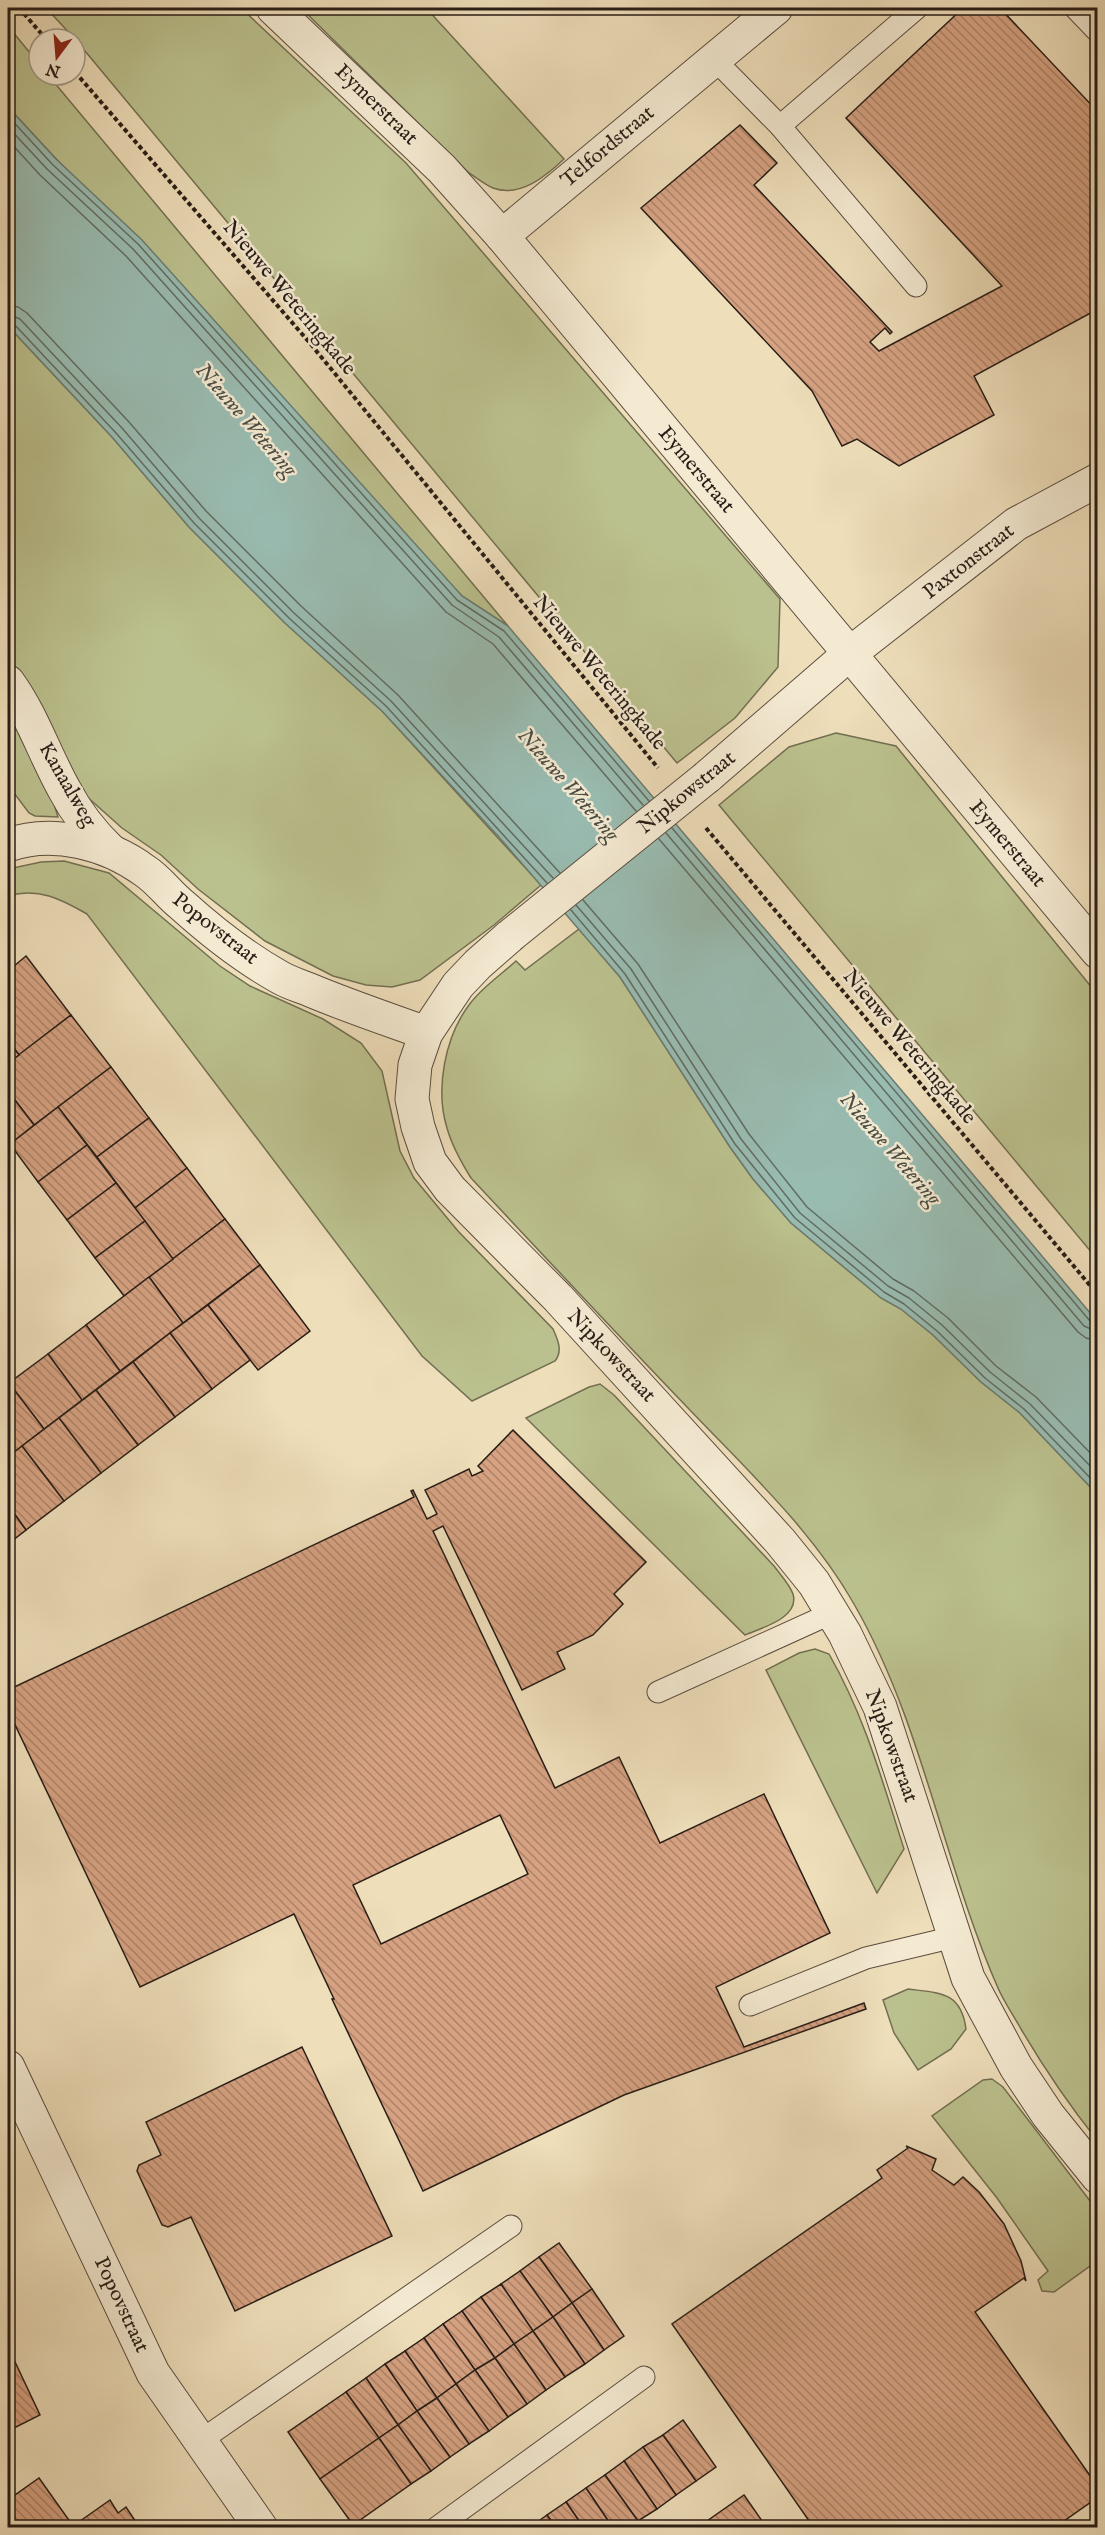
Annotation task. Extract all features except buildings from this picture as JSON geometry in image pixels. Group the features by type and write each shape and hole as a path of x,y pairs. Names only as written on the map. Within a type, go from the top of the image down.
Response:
{"street":[{"name":"Eymerstraat","path":"273,8 433,161 502,236 848,655 1098,952"},
{"name":"Telfordstraat","path":"502,236 776,8"},
{"name":"Paxtonstraat","path":"848,655 1016,524 1098,480"},
{"name":"Nipkowstraat","path":"848,655 707,777 478,964 458,985 426,1033 415,1065 412,1099 418,1127 430,1162 464,1204 565,1306 780,1540 814,1583 845,1634 880,1707 968,1978 1016,2067 1048,2115 1098,2176"},
{"name":"Kanaalweg","path":"8,682 33,724 73,804 97,837 112,852"},
{"name":"Popovstraat","path":"8,845 21,840 52,837 85,842 112,852 146,871 180,904 222,938 282,979 340,1003 426,1033"},
{"name":"Popovstraat","path":"8,2067 153,2373 261,2528"}],"lane":[{"path":"780,126 917,8"},
{"path":"1075,8 1098,32"},
{"path":"714,59 780,126 916,286"},
{"path":"658,1692 832,1613"},
{"path":"750,2005 866,1958 954,1937"},
{"path":"200,2441 511,2226"},
{"path":"436,2528 644,2377"}],"path":[{"path":"19,8 36,27"},
{"name":"Nieuwe Weteringkade","path":"87,86 309,342 665,776"},
{"name":"Nieuwe Weteringkade","path":"701,821 1098,1295"}],"green space":[{"path":"46,8 241,8 406,163 780,599 778,667 735,718 677,763 87,53 87,27 64,27"},
{"path":"301,8 426,8 564,159 541,178 523,188 503,190 487,185 469,173"},
{"path":"8,26 27,49 27,87 58,87 508,626 462,596 8,107"},
{"path":"8,326 112,437 189,527 285,623 382,711 541,885 494,925 420,980 392,987 366,985 333,976 265,941 198,889 161,855 122,828 85,795 34,700 8,663"},
{"path":"8,704 51,794 58,817 35,816 29,813 8,785"},
{"path":"836,733 896,746 1097,994 1097,1259 719,805 789,747"},
{"path":"64,861 109,873 220,966 250,986 323,1019 361,1043 382,1071 400,1151 414,1178 458,1231 553,1329 559,1349 555,1361 472,1401 422,1356 87,914 49,896 29,893 8,896 8,869 41,862"},
{"path":"579,929 620,977 730,1147 753,1179 791,1223 881,1298 901,1309 933,1335 981,1382 1020,1413 1097,1494 1097,2140 1048,2072 998,1988 962,1892 898,1697 878,1650 837,1577 798,1526 755,1477 471,1178 454,1148 444,1113 442,1080 448,1048 461,1018 479,993 516,961 525,970"},
{"path":"600,1384 614,1395 774,1566 793,1594 794,1602 791,1610 785,1616 745,1635 526,1418 589,1387"},
{"path":"815,1649 829,1654 853,1701 872,1749 904,1849 877,1893 766,1670 799,1653"},
{"path":"908,1989 947,1996 959,2007 966,2029 951,2049 918,2070 894,2033 883,2000"},
{"path":"992,2079 1003,2087 1097,2210 1097,2261 1054,2292 1042,2291 1038,2280 1048,2271 997,2198 932,2116 983,2080"}],"water":[{"name":"Nieuwe Wetering","path":"8,107 56,159 142,240 462,596 508,626 1097,1321 1097,1494 1020,1413 981,1382 933,1335 901,1309 881,1298 791,1223 753,1179 730,1147 620,977 499,837 382,711 285,623 189,527 112,437 8,326"}]}
